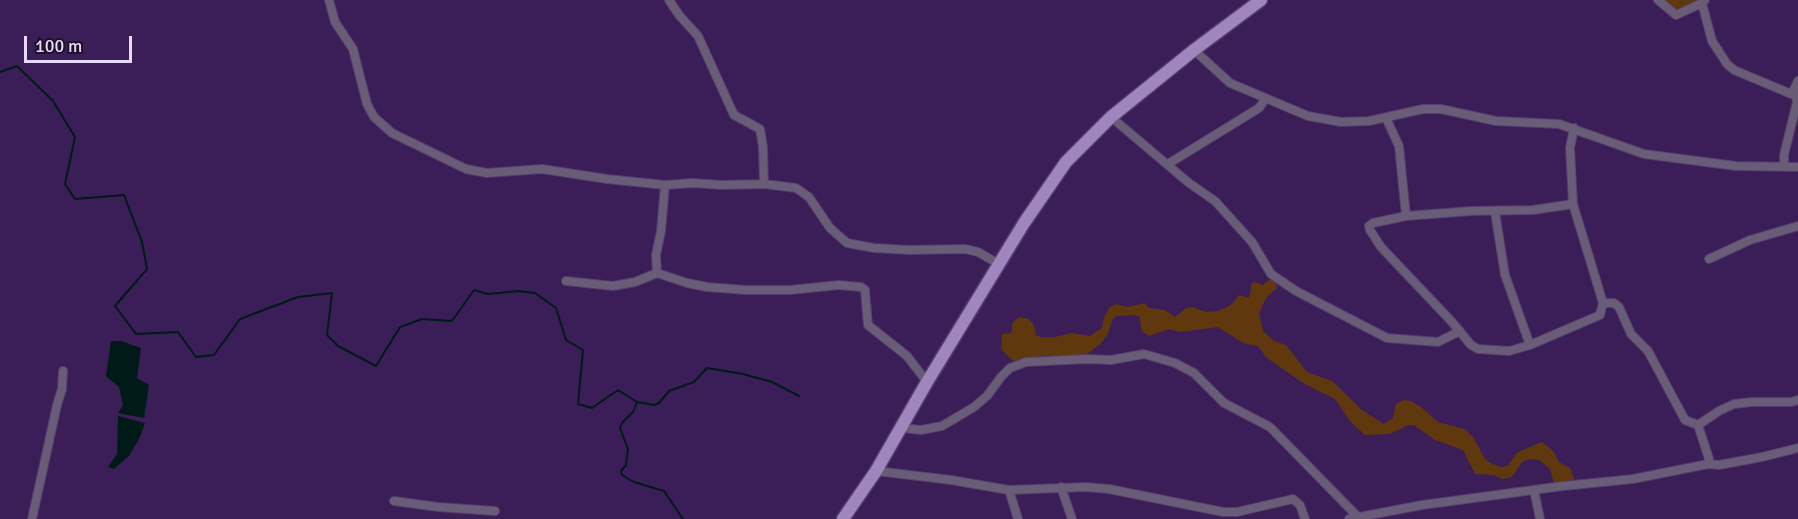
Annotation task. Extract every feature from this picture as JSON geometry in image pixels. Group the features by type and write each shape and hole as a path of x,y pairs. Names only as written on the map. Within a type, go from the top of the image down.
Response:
{"main road":[{"path":"843,519 876,471 999,264 1066,162 1111,117 1261,0"}],"street":[{"path":"329,0 335,22 353,49 368,104 374,117 392,133 466,169 487,173 542,169 665,185 764,184 796,188 809,197 830,228 847,243 874,248 909,250 964,249 978,252 999,264"},
{"path":"669,0 698,36 734,114 760,129 764,184"},
{"path":"1658,0 1676,15 1704,2 1712,41 1727,64 1734,70 1797,97"},
{"path":"1194,50 1230,83 1308,116 1341,122 1386,118 1423,109 1441,109 1496,121 1559,124 1644,154 1712,164 1798,167"},
{"path":"1784,166 1784,155 1797,102 1793,91 1798,81"},
{"path":"1168,164 1259,108 1266,98"},
{"path":"1111,117 1189,183 1215,201 1252,242 1271,274 1296,291 1387,338 1438,342 1460,331"},
{"path":"1386,118 1400,146 1406,216"},
{"path":"1573,204 1533,210 1406,216 1373,223 1370,230 1381,247 1471,345 1478,349 1509,351 1530,345 1600,315 1603,303 1573,204 1570,148 1574,128"},
{"path":"657,273 656,255 661,231 665,185"},
{"path":"1495,212 1505,275 1530,345"},
{"path":"1709,259 1750,240 1798,226"},
{"path":"566,281 613,286 642,280 657,273 707,287 746,290 790,290 839,285 861,287 866,290 868,325 907,356 927,382"},
{"path":"1603,303 1614,303 1619,307 1631,334 1652,357 1682,415 1690,423 1698,425 1734,404 1798,400"},
{"path":"902,428 921,430 942,426 974,407 987,396 1011,368 1026,362 1111,360 1144,354 1174,363 1194,373 1224,403 1270,427 1358,517"},
{"path":"32,519 62,389 63,371"},
{"path":"1698,425 1709,459 1708,464"},
{"path":"1349,519 1422,505 1633,479 1708,464 1719,465 1762,457 1798,448"},
{"path":"876,471 1009,490 1061,487 1109,489 1223,512 1237,512 1293,499 1299,505 1305,519"},
{"path":"1061,487 1072,519"},
{"path":"1009,490 1018,519"},
{"path":"1534,490 1540,519"},
{"path":"394,501 495,511"}],"shaded area":[{"path":"1663,0 1700,0 1677,11"},
{"path":"1270,279 1276,282 1277,288 1266,298 1259,313 1263,331 1274,341 1286,345 1307,372 1332,381 1362,410 1384,424 1393,418 1396,404 1404,400 1411,401 1438,422 1464,429 1473,437 1485,459 1501,467 1507,466 1518,452 1542,442 1554,452 1559,462 1570,468 1575,481 1554,484 1550,469 1539,460 1530,459 1522,462 1512,477 1502,479 1494,475 1475,474 1463,450 1435,440 1414,425 1408,425 1390,434 1365,435 1350,421 1335,399 1303,383 1267,358 1258,346 1243,343 1218,327 1180,332 1169,329 1149,336 1142,331 1139,316 1116,316 1102,342 1085,356 1034,357 1013,361 1001,349 1002,334 1011,333 1013,322 1019,317 1029,319 1036,335 1041,337 1072,333 1090,336 1102,328 1104,317 1110,307 1116,304 1127,307 1145,303 1149,308 1165,310 1175,317 1186,308 1192,307 1206,312 1218,311 1231,305 1239,295 1249,298 1252,283 1263,285"},
{"path":"111,341 121,341 141,348 137,378 149,385 144,418 118,413 123,405 119,387 106,376"},
{"path":"118,416 145,423 129,456 114,469 108,467 117,454"}],"waterway":[{"path":"0,72 17,66 53,101 75,137 65,184 75,199 124,195 142,242 147,269 115,306 136,334 178,332 196,357 214,355 240,319 298,297 332,293 327,335 338,346 376,366 400,327 422,319 452,321 474,290 488,294 518,291 535,293 556,308 566,340 583,350 578,404 592,408 618,390 637,402 654,405 659,403 669,391 694,382 707,368 772,382 799,396"},
{"path":"637,402 633,412 620,428 628,449 626,465 621,471 622,475 634,482 664,491 683,519"}]}
